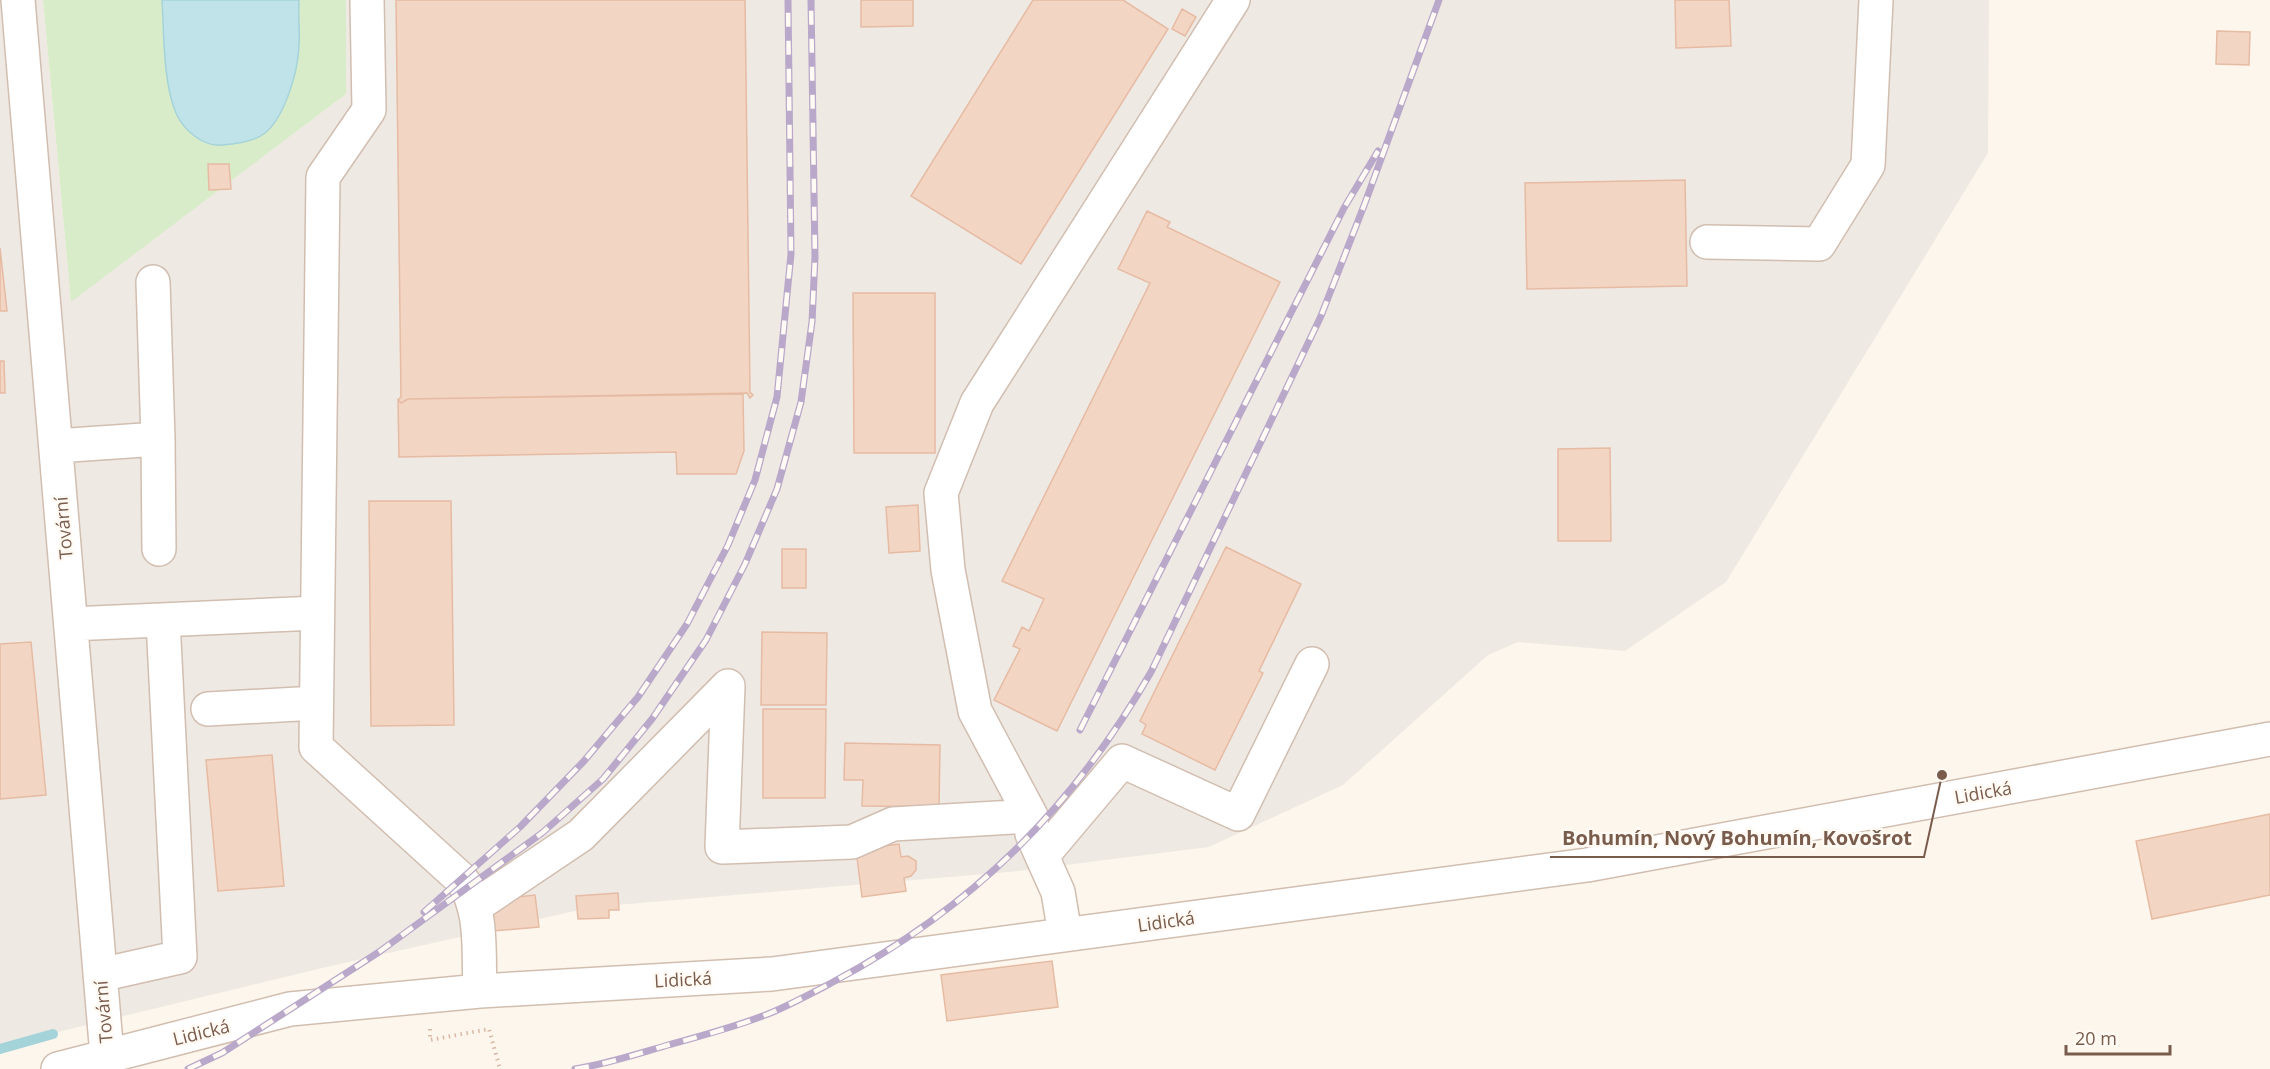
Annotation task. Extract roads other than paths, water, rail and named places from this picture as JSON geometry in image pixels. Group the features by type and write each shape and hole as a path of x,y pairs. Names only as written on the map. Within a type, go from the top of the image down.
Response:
{"street":[{"name":"Tovární","path":"18,0 107,1056"},
{"path":"366,0 369,110 323,177 315,747 461,879 468,888 476,917 480,991"},
{"path":"1065,934 1058,892 1032,834 1031,816 975,711 948,570 941,493 978,403 1233,0"},
{"path":"1707,242 1819,244 1868,165 1876,0"},
{"path":"153,282 159,549"},
{"path":"56,446 158,439"},
{"path":"71,624 317,613"},
{"path":"100,975 180,957 163,620"},
{"path":"1042,856 1122,760 1238,814 1312,664"},
{"path":"474,907 581,835 728,686 722,847 852,842 892,824 1031,816"},
{"path":"208,709 316,704"},
{"name":"Lidická","path":"58,1069 290,1009 480,991 771,974 1587,866 2270,740"}],"water":[{"path":"162,0 299,0 299,46 293,80 279,116 265,133 244,142 215,145 194,136 183,125 176,113 169,87"}],"waterway":[{"path":"0,1049 53,1034"}],"railway":[{"path":"424,912 520,827 584,761 638,697 687,624 728,545 755,480 777,397 791,254 788,0"},
{"path":"188,1069 222,1053 379,952 542,833 603,779 652,719 706,640 745,564 777,489 801,402 812,322 815,257 811,0"},
{"path":"575,1069 622,1058 756,1019 809,995 883,953 974,887 1015,850 1053,810 1088,767 1121,721 1151,672 1321,316 1439,0"},
{"path":"1080,730 1344,208 1378,151"}],"place":[{"name":"Bohumín, Nový Bohumín, Kovošrot","path":"1942,775"}]}
